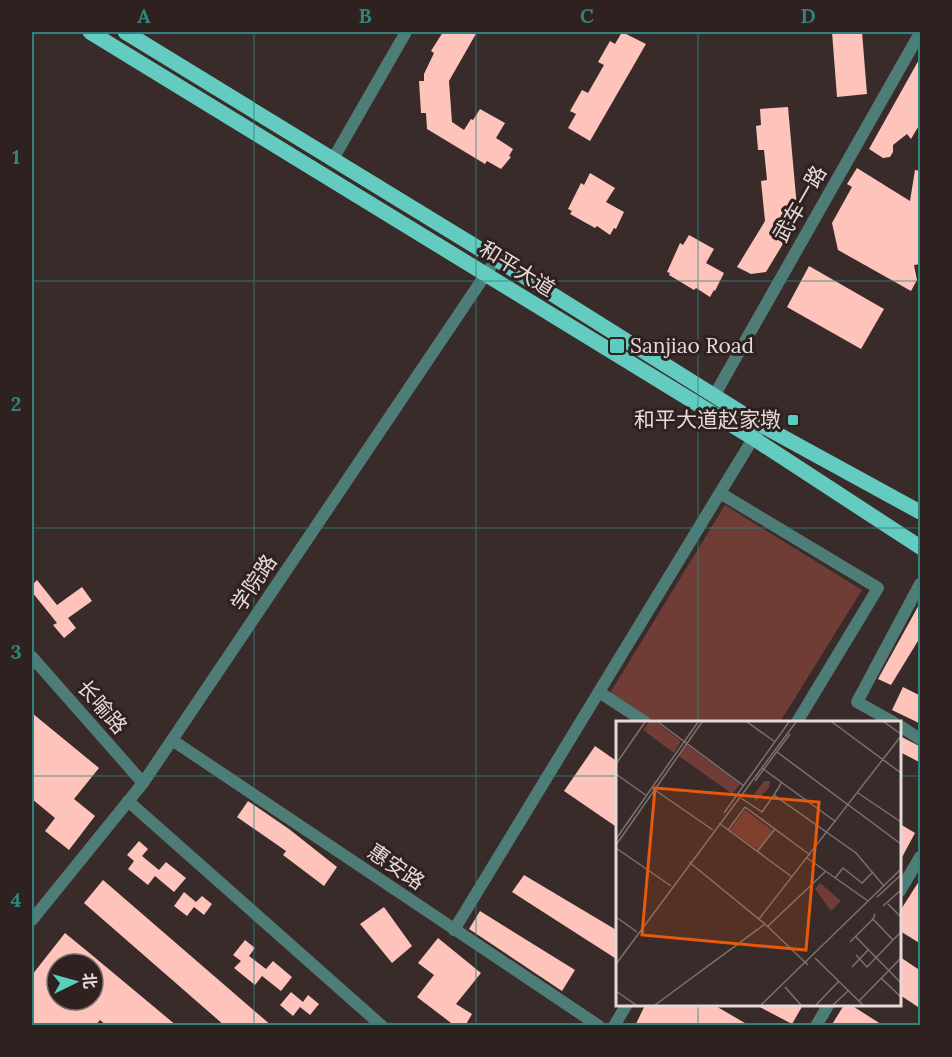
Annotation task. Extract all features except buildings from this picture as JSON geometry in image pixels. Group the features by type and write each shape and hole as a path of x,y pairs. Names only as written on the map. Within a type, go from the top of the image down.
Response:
{"main road":[{"name":"和平大道","path":"90,32 486,274 757,432 921,512"},
{"name":"和平大道","path":"125,32 496,259 714,396 757,432 921,547"}],"street":[{"path":"333,159 406,32"},
{"name":"武车一路","path":"714,396 921,33"},
{"name":"学院路","path":"32,920 143,783 496,259"},
{"path":"454,930 757,432"},
{"path":"720,493 878,588 797,721"},
{"path":"890,721 857,702 921,584"},
{"name":"长喻路","path":"32,657 143,783"},
{"path":"599,692 642,721"},
{"path":"901,727 921,739"},
{"name":"惠安路","path":"172,740 454,930 582,1021 599,1026"},
{"path":"128,801 382,1026"},
{"path":"901,889 921,857"},
{"path":"614,1026 626,1006"},
{"path":"816,1026 828,1006"}],"shaded area":[{"path":"725,505 862,590 781,721 652,721 610,693"}],"place":[{"name":"Sanjiao Road","path":"617,346"},
{"name":"和平大道赵家墩","path":"793,420"}]}
